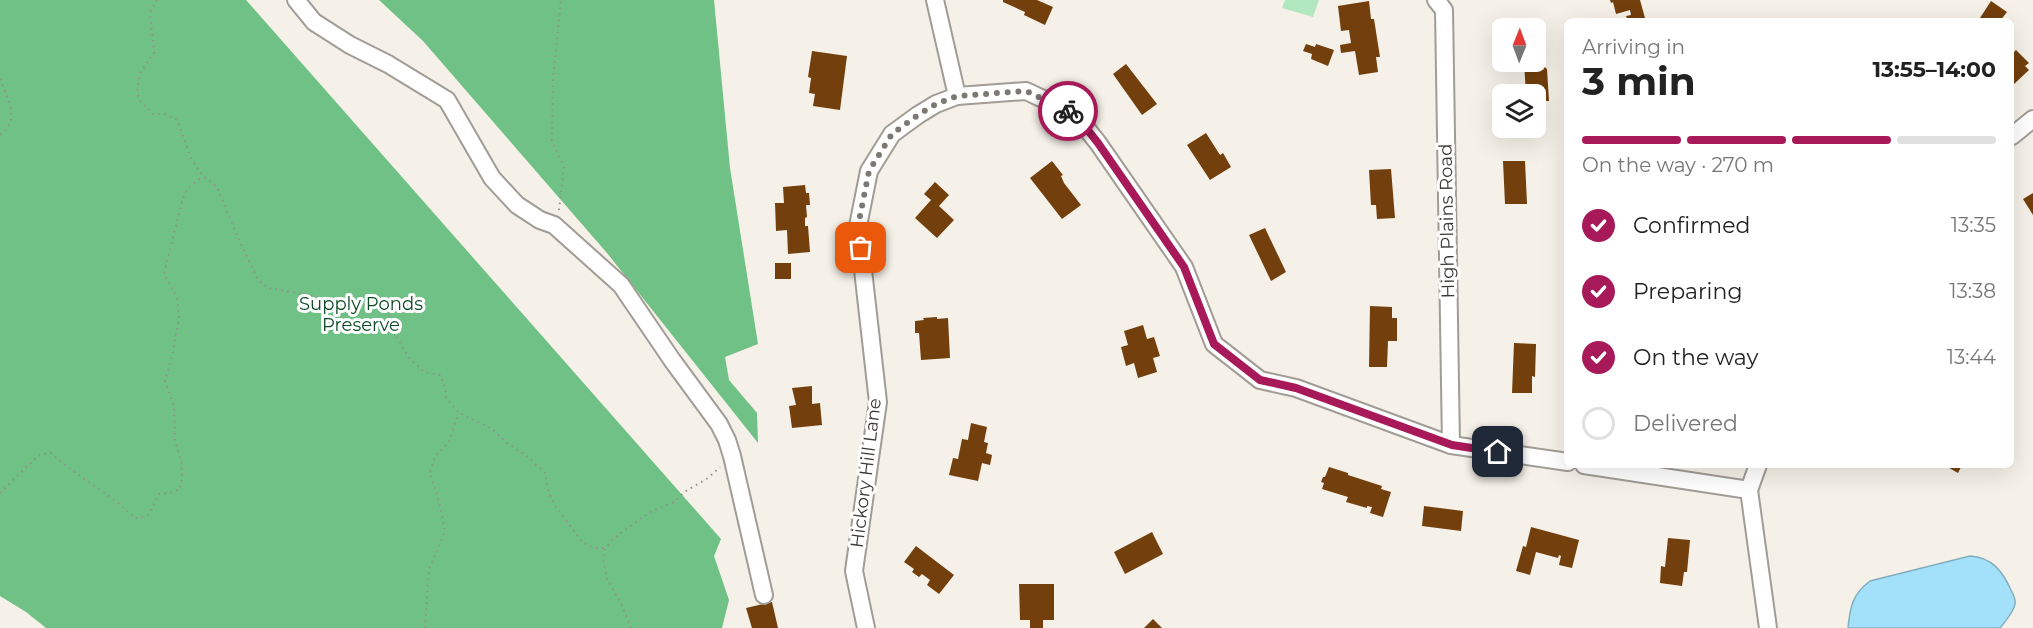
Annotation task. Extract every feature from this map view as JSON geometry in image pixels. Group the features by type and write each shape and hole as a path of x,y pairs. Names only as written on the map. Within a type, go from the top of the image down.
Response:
{"street":[{"path":"296,0 314,22 350,45 408,75 447,100 492,178 517,205 540,220 554,225 621,285 672,360 714,416 727,440 764,595"},
{"path":"935,0 957,96"},
{"name":"High Plains Road","path":"1436,0 1444,10 1452,445"},
{"name":"Hickory Hill Lane","path":"866,628 854,571 878,402 858,226 869,171 892,134 936,104 957,96 1026,91 1075,114 1098,143 1184,267 1214,344 1260,380 1296,388 1452,445 1564,461"},
{"path":"2014,134 2033,119"},
{"path":"1604,468 1749,490"},
{"path":"1757,468 1749,490 1768,628"}],"path":[{"path":"157,0 150,12 154,52 140,73 137,92 140,102 153,114 165,114 177,120 192,160 203,176 218,187 258,280 268,288 310,295 335,303 382,306 388,314 390,326 409,358 424,372 440,375 445,387 446,398 459,413 491,428 507,443 527,456 545,473 549,493 556,507 583,543 595,548 605,548"},
{"path":"554,225 559,211 564,168 552,140 552,80 561,0"},
{"path":"0,78 12,111 12,122 0,135"},
{"path":"0,493 39,455 51,453 120,504 130,516 139,519 149,514 159,494 180,489 181,461 175,441 174,405 165,381 179,318 177,297 164,274 183,198 188,188 203,176"},
{"path":"425,628 429,569 445,531 430,473 433,461 449,442 459,413"},
{"path":"631,628 621,603 607,579 603,558 605,548 614,538 650,512 674,502 686,491 708,478 732,456"}],"green space":[{"name":"Supply Ponds Preserve","path":"0,0 246,0 721,539 714,556 729,600 722,628 46,628 0,596"},
{"path":"379,0 714,0 730,168 758,344 725,357 729,380 757,413 758,443 607,253 423,41"},
{"path":"1285,0 1319,0 1313,17 1282,8"}],"water":[{"path":"1970,556 1991,562 2004,577 2013,595 2014,607 2000,628 1848,628 1853,602 1859,591 1870,581"}],"building":[{"path":"1003,0 1037,0 1053,7 1045,25 1024,15 1025,12"},
{"path":"1610,0 1640,0 1645,18 1627,18 1626,16 1631,15 1630,10 1616,14 1613,2 1611,3"},
{"path":"1369,1 1380,57 1376,57 1378,72 1359,75 1355,51 1341,53 1340,45 1351,43 1349,30 1341,31 1338,6"},
{"path":"1991,1 2007,12 2002,18 1980,18"},
{"path":"1306,44 1315,47 1316,44 1334,50 1328,66 1311,59 1312,54 1303,51"},
{"path":"2016,50 2029,63 2025,66 2029,70 2014,84 2014,52"},
{"path":"812,51 847,56 840,110 813,106 815,94 809,93 811,78 808,77"},
{"path":"1126,64 1157,104 1142,115 1113,74"},
{"path":"1546,68 1549,101 1546,101 1546,84 1525,84 1525,72 1546,72"},
{"path":"1206,133 1220,155 1223,153 1231,167 1210,180 1187,145"},
{"path":"1052,161 1063,175 1061,176 1064,183 1081,205 1062,219 1030,178"},
{"path":"1503,161 1525,161 1527,204 1505,204"},
{"path":"1391,169 1395,218 1377,219 1376,205 1371,205 1369,170"},
{"path":"935,182 949,195 939,206 954,220 937,238 915,218 931,200 924,194"},
{"path":"805,185 806,193 809,193 810,205 806,205 805,226 808,226 810,252 788,254 787,230 776,231 775,203 784,203 783,187"},
{"path":"2033,193 2033,215 2023,199"},
{"path":"1265,228 1286,272 1271,281 1249,235"},
{"path":"775,263 791,263 791,279 775,279"},
{"path":"1370,306 1392,307 1392,318 1397,318 1397,341 1388,341 1387,367 1369,367"},
{"path":"937,317 937,319 948,318 950,358 921,360 919,333 915,333 915,321"},
{"path":"1143,325 1147,339 1154,337 1160,356 1153,358 1157,372 1138,378 1134,363 1126,366 1121,347 1128,345 1124,331"},
{"path":"1514,343 1536,344 1532,393 1512,393"},
{"path":"812,386 812,404 820,403 822,425 792,428 789,406 796,405 792,388"},
{"path":"971,423 987,427 984,442 988,443 986,453 992,455 990,465 982,463 978,481 949,475 953,458 958,459 962,439 968,440"},
{"path":"1329,467 1382,486 1381,489 1391,492 1383,517 1370,513 1372,507 1367,506 1367,508 1346,502 1348,497 1322,489 1324,483 1321,482"},
{"path":"1949,468 1960,468 1958,473"},
{"path":"1424,506 1463,511 1461,531 1422,526"},
{"path":"1531,527 1579,540 1572,568 1559,565 1561,556 1559,555 1558,558 1536,552 1530,575 1516,571"},
{"path":"1152,532 1163,554 1125,574 1114,552"},
{"path":"1668,538 1690,540 1687,572 1684,572 1682,586 1660,583 1661,566 1665,567"},
{"path":"916,546 954,575 939,594 927,585 930,580 922,574 919,577 912,572 914,569 904,562"},
{"path":"1019,584 1054,584 1054,620 1043,620 1043,628 1030,628 1030,620 1020,620"},
{"path":"772,602 778,628 752,628 746,608"},
{"path":"1153,619 1162,628 1144,628"}],"way so far":[{"path":"861,248 858,226 869,171 892,134 918,115 936,104 957,96 1026,91 1068,111"}],"route":[{"path":"1068,111 1075,114 1098,143 1184,267 1214,344 1260,380 1296,388 1452,445 1498,452"}]}
